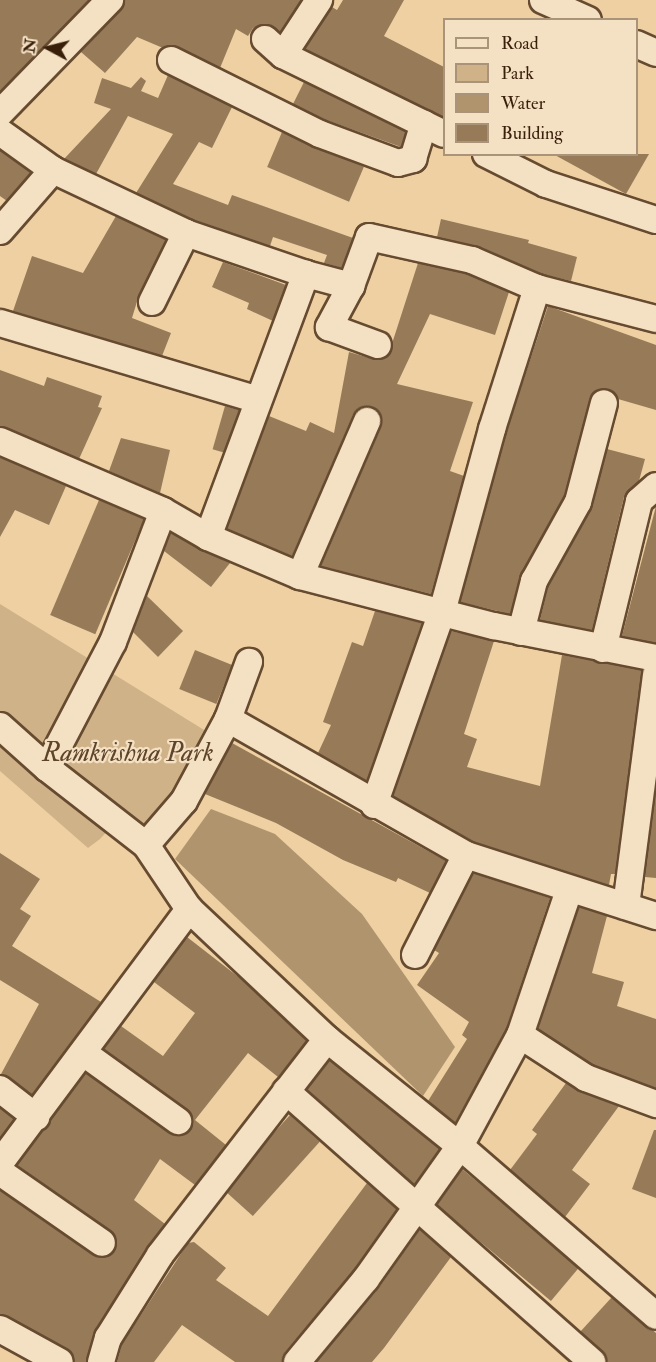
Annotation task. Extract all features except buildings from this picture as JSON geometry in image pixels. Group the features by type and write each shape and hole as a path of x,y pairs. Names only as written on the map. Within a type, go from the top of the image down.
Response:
{"street":[{"path":"0,112 110,0"},
{"path":"171,60 320,134 398,163 413,159 434,129 274,47 319,0"},
{"path":"543,0 584,18"},
{"path":"638,45 656,53"},
{"path":"0,132 53,170 186,233 306,274 351,286"},
{"path":"490,156 546,184 656,220"},
{"path":"0,231 53,170"},
{"path":"152,302 186,233"},
{"path":"378,345 329,327 351,286 369,237 472,260 537,288 656,320"},
{"path":"208,537 306,274"},
{"path":"374,805 442,612 492,429 537,288"},
{"path":"0,323 258,400"},
{"path":"521,632 534,581 578,502 604,403"},
{"path":"300,576 367,421"},
{"path":"0,441 163,511 208,537 300,576 521,632 603,650 656,658"},
{"path":"603,650 639,501 656,486"},
{"path":"47,768 104,662 163,511"},
{"path":"146,845 184,801 228,719 249,662"},
{"path":"626,906 656,674"},
{"path":"228,719 374,805 466,855 569,890 656,916"},
{"path":"0,726 47,768 146,845 189,909 327,1039 460,1146 656,1316"},
{"path":"415,955 466,855"},
{"path":"297,1362 366,1279 460,1146 520,1035 569,890"},
{"path":"0,1163 85,1054 106,1018 189,909"},
{"path":"520,1035 586,1078 656,1104"},
{"path":"101,1362 108,1338 160,1255 327,1039"},
{"path":"85,1054 178,1121"},
{"path":"0,1089 36,1117"},
{"path":"286,1091 592,1362"},
{"path":"0,1172 102,1243"},
{"path":"0,1329 60,1362"}],"green space":[{"name":"Ramkrishna Park","path":"0,604 209,733 146,845 0,723"},
{"path":"0,726 112,826 100,839 88,848 0,771"}],"water":[{"path":"211,809 275,834 362,914 455,1047 423,1096 175,859"}]}
